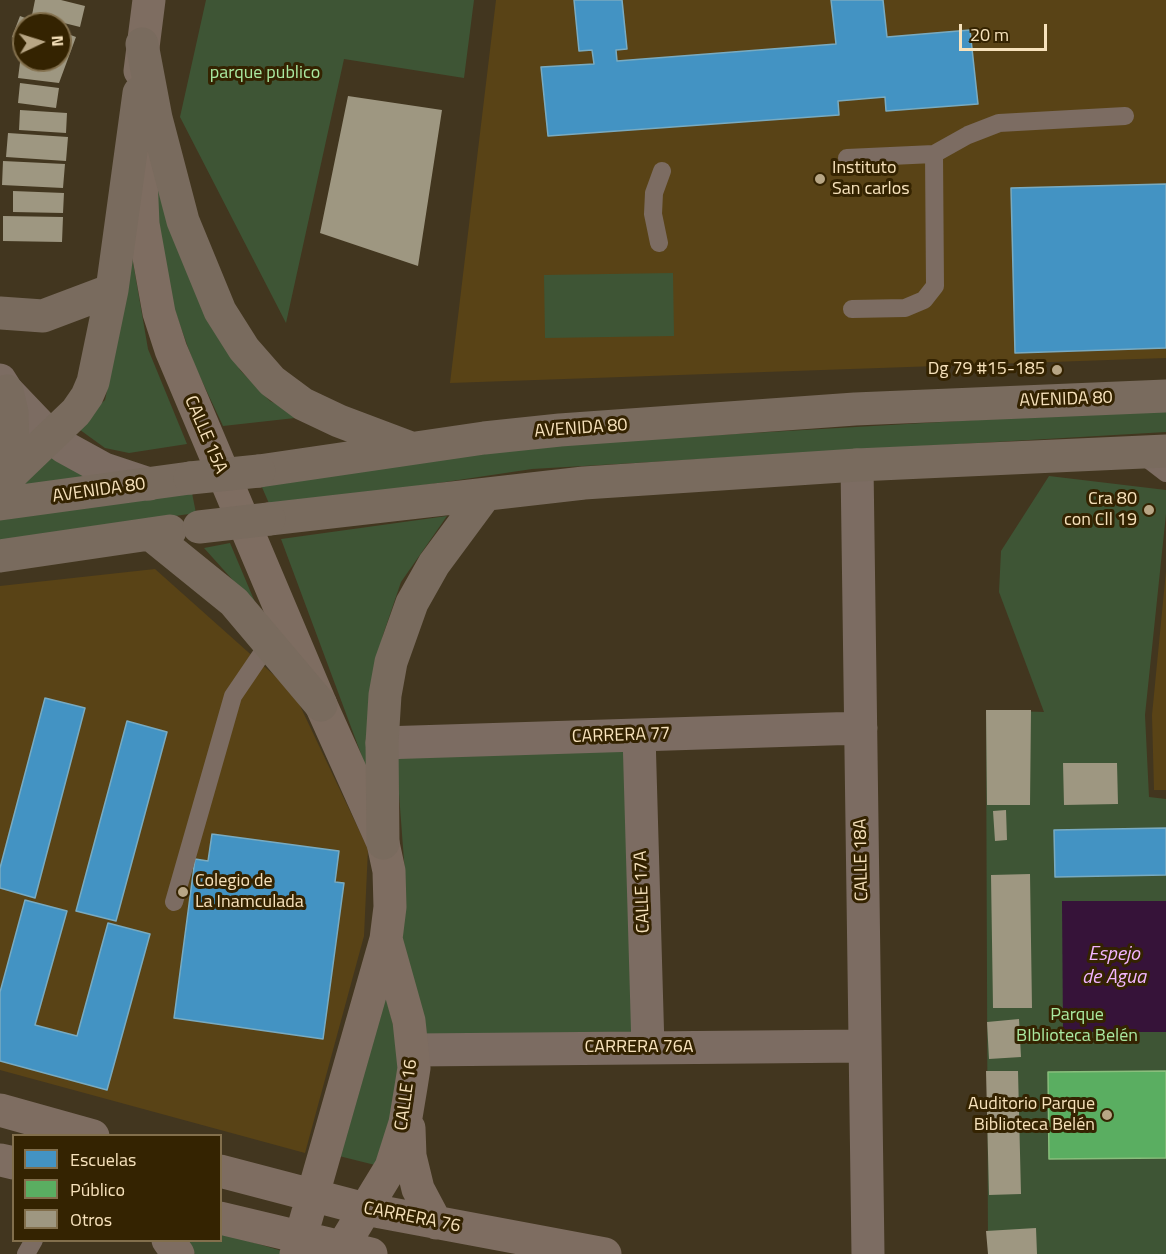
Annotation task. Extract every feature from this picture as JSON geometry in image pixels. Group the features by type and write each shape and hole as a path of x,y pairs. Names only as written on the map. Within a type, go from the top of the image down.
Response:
{"main road":[{"path":"142,44 156,118 183,221 220,311 244,349 272,381 303,404 339,421 413,448"},
{"path":"1,490 50,436 76,412 93,382 112,290 139,93"},
{"path":"0,313 43,316 112,290"},
{"path":"1,490 13,449 12,413 4,386"},
{"name":"AVENIDA 80","path":"1,490 149,484 259,471 524,433 608,426 855,410 1166,396"},
{"path":"0,556 199,527 584,483 857,465 1152,452"},
{"path":"383,843 382,744 385,695 391,662 412,603 434,564 485,495"},
{"path":"150,534 234,602 321,705"}],"street":[{"name":"CALLE 15A","path":"149,0 142,44 139,93 143,224 159,313 192,405 383,843"},
{"path":"4,386 50,436 95,465 149,484"},
{"name":"CALLE 18A","path":"857,465 868,1254"},
{"name":"CARRERA 77","path":"382,744 861,728"},
{"name":"CALLE 17A","path":"639,735 648,1048"},
{"name":"CALLE 16","path":"298,1246 386,939 390,888 383,843"},
{"name":"CALLE 16","path":"350,1252 365,1209 391,1167 405,1123 411,1087 413,1050 409,1022 386,939"},
{"name":"CARRERA 76A","path":"413,1050 865,1046"},
{"path":"411,1087 410,1156 418,1189 436,1223"},
{"path":"0,1110 86,1134"},
{"name":"CARRERA 76","path":"222,1172 365,1209 605,1254"},
{"path":"222,1219 298,1246 350,1252"}],"lane":[{"path":"847,158 934,154 968,135 999,123 1125,116"},
{"path":"852,309 905,308 924,300 935,286 934,154"},
{"path":"659,243 652,214 654,193 662,171"},
{"path":"1152,452 1166,473"},
{"path":"174,902 233,696 269,643"}],"shaded area":[{"name":"Instituto San carlos","path":"496,0 1166,0 1166,358 450,383"},
{"name":"Colegio de La Inamculada","path":"155,569 294,693 368,849 364,936 305,1153 0,1070 0,586"},
{"path":"1166,571 1166,790 1154,790 1152,715"}],"green space":[{"name":"parque publico","path":"206,0 474,0 464,78 344,59 286,323 180,117"},
{"path":"155,154 240,370 270,401 304,417 223,426 194,364 172,303 159,228"},
{"path":"128,233 148,349 187,444 129,453 105,448 76,427 105,400 115,353"},
{"path":"673,273 674,336 545,338 544,275"},
{"path":"1166,409 1166,432 532,469 271,508 261,485 528,446"},
{"path":"49,455 102,479 19,487"},
{"name":"Parque BIblioteca Belén","path":"1049,476 1166,490 1166,514 1145,715 1149,797 1166,799 1166,1254 988,1254 986,710 1044,712 999,592 1001,551"},
{"path":"192,493 196,513 0,541 0,518"},
{"path":"447,516 401,582 383,635 370,693 370,778 281,539"},
{"path":"230,543 257,607 204,548"},
{"path":"630,750 636,1033 426,1040 395,940 405,874 396,754"},
{"path":"383,986 398,1044 400,1074 379,1166 331,1154"},
{"path":"222,1233 289,1253 289,1254 195,1254 184,1242 222,1242"}],"water":[{"name":"Espejo de Agua","path":"1062,901 1166,901 1166,1032 1063,1032"}],"building: Escuelas":[{"path":"574,0 622,0 627,49 616,50 617,61 836,44 831,0 883,0 887,37 970,30 978,104 886,111 885,97 838,101 839,115 548,136 541,67 594,64 592,50 579,51"},
{"path":"1166,184 1166,348 1015,353 1011,188"},
{"path":"45,698 85,708 35,898 0,888 0,868"},
{"path":"127,721 167,732 116,921 76,911"},
{"path":"1166,828 1166,875 1055,877 1054,830"},
{"path":"212,834 339,851 335,882 344,883 323,1039 174,1018 195,859 208,861"},
{"path":"25,900 67,911 35,1025 77,1036 108,923 150,934 107,1090 0,1061 0,992"}],"building: Público":[{"name":"Auditorio Parque Biblioteca Belén","path":"1166,1071 1166,1158 1049,1159 1048,1072"}],"building: Otros":[{"path":"35,0 61,0 85,6 80,27 72,25 72,12 33,12"},
{"path":"72,36 76,37 72,48"},
{"path":"19,72 63,72 59,83 18,78"},
{"path":"20,83 59,88 56,108 18,103"},
{"path":"348,96 442,110 418,266 320,233"},
{"path":"20,110 67,113 66,133 19,130"},
{"path":"8,133 68,137 66,161 6,157"},
{"path":"3,161 65,164 63,188 2,185"},
{"path":"13,191 64,193 63,213 13,212"},
{"path":"3,216 63,217 62,242 3,241"},
{"path":"986,710 1031,710 1030,805 987,805"},
{"path":"1063,763 1117,763 1118,804 1064,805"},
{"path":"1006,810 1007,840 995,841 993,811"},
{"path":"1030,874 1032,1008 993,1008 991,875"},
{"path":"1019,1019 1021,1057 989,1059 987,1022"},
{"path":"986,1071 1018,1071 1021,1194 989,1195"},
{"path":"1036,1228 1037,1254 988,1254 986,1231"}],"place":[{"name":"Instituto San carlos","path":"820,179"},
{"name":"Dg 79 #15-185","path":"1057,370"},
{"name":"Cra 80 con Cll 19","path":"1149,510"},
{"name":"Colegio de La Inamculada","path":"183,892"},
{"name":"Auditorio Parque Biblioteca Belén","path":"1107,1115"}]}
